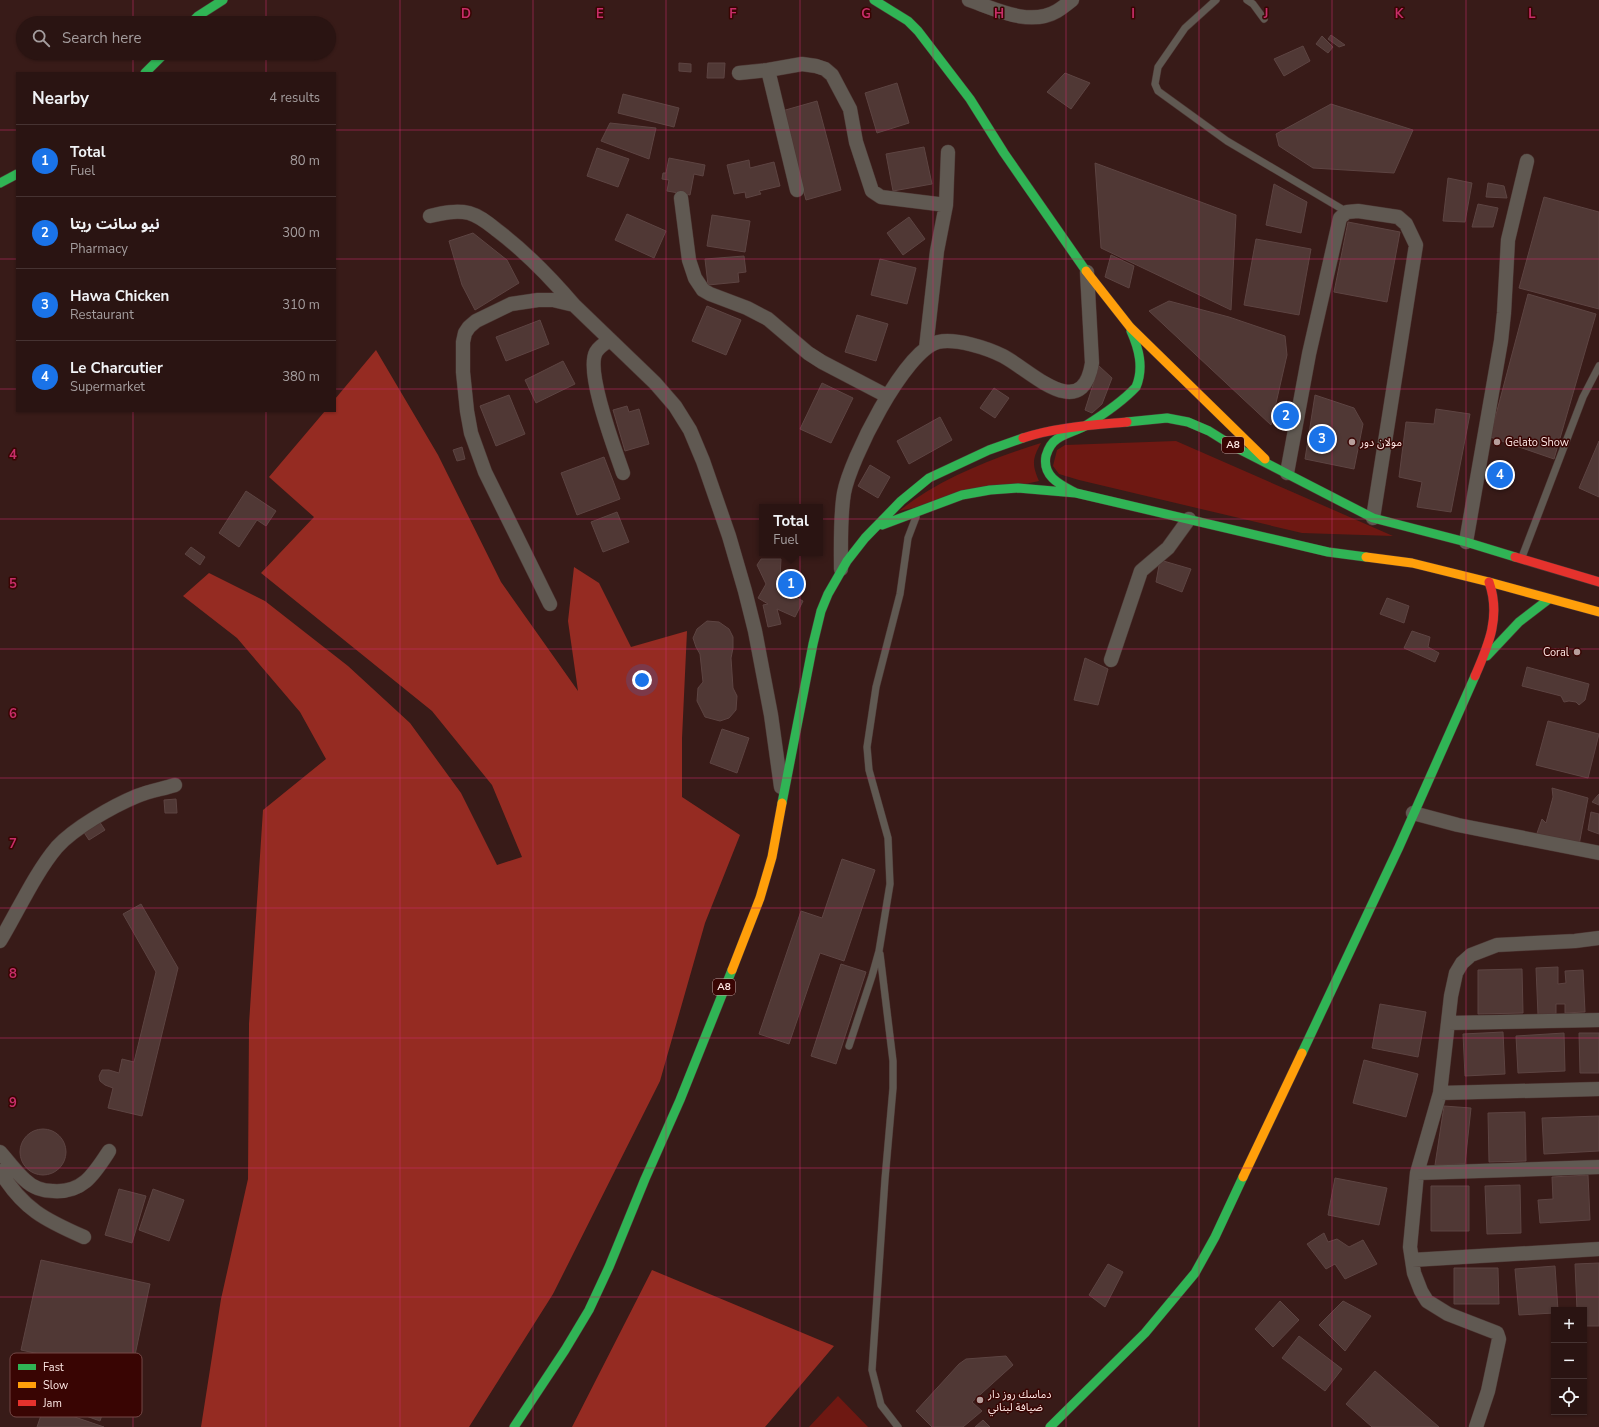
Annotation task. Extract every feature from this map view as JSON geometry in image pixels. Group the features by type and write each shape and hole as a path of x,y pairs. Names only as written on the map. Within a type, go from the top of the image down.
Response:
{"main road":[{"path":"198,16 223,0"},
{"path":"874,0 908,21 918,31 970,99 1004,153 1087,272 1130,327 1270,465"},
{"path":"146,72 158,60"},
{"path":"0,183 16,175"},
{"path":"1076,493 1053,480 1045,466 1045,457 1048,449 1057,439 1084,426 1135,388 1139,377 1140,358 1130,327"},
{"name":"A8","path":"514,1427 565,1350 589,1310 609,1267 645,1179 680,1100 760,898 772,857 813,644 821,611 831,588 855,550 914,489 929,478 957,464 988,450 1033,435 1084,426 1167,418 1188,422 1209,431 1233,446 1373,518 1466,542 1599,582"},
{"name":"A8","path":"876,527 962,495 990,490 1018,488 1076,493 1328,552 1412,563 1599,612"},
{"path":"1050,1427 1145,1333 1195,1273 1215,1237 1248,1170 1291,1072 1413,814 1482,660 1491,635 1496,611 1495,600 1489,582"},
{"path":"1482,660 1520,622 1549,599"}],"street":[{"path":"969,0 1025,17 1040,17 1058,6 1072,0"},
{"path":"739,73 802,64 826,69 832,75 850,109 856,142 872,191 881,197 946,205"},
{"path":"768,70 798,190"},
{"path":"926,348 937,251 946,205 948,152"},
{"path":"1466,542 1501,341 1508,240 1527,161"},
{"path":"681,198 689,260 695,278 703,290 747,308 768,319 808,353 822,362 888,396"},
{"path":"1287,473 1309,354 1335,234 1340,218 1347,212 1358,211 1398,217 1406,224 1416,245 1373,518"},
{"path":"430,216 454,212 470,214 485,221 522,250 574,305 656,384 674,406 690,430 703,461 729,536 755,631 771,715 782,800"},
{"path":"841,571 844,493 848,480 865,440 888,396 912,362 926,348 939,342 957,342 981,347 1002,356 1051,388 1061,392 1075,391 1081,388 1090,376 1092,363 1087,272"},
{"path":"550,604 485,472 471,433 464,391 463,342 465,333 476,321 511,304 538,300 553,300 574,305"},
{"path":"610,340 597,350 593,367 602,408 623,473"},
{"path":"1111,660 1141,571 1168,548 1189,520"},
{"path":"0,941 36,879 58,846 99,815 137,796 175,785"},
{"path":"1413,814 1458,825 1599,853"},
{"path":"1476,1427 1488,1391 1499,1340 1497,1333 1448,1314 1427,1301 1416,1279 1410,1247 1417,1174 1440,1093 1448,1023 1456,973 1462,963 1471,955 1497,945 1575,941 1599,938"},
{"path":"1448,1023 1599,1020"},
{"path":"1440,1093 1599,1089"},
{"path":"0,1152 25,1180 36,1187 54,1191 70,1191 80,1186 99,1166 109,1151"},
{"path":"1417,1174 1599,1167"},
{"path":"0,1170 11,1188 26,1205 40,1216 84,1236"},
{"path":"1412,1260 1599,1248"}],"lane":[{"path":"1216,0 1185,28 1158,67 1155,84 1158,91 1227,141 1347,212"},
{"path":"1247,0 1253,4 1264,19"},
{"path":"1521,559 1583,398 1599,366"},
{"path":"849,1046 879,951 890,884 890,854 886,828 869,770 867,747 869,730 876,687 900,594 908,538 918,511"},
{"path":"879,951 893,1061 893,1088 885,1179 872,1370 881,1405 898,1427"}],"shaded area":[{"path":"376,350 438,455 501,582 578,691 568,621 574,567 599,583 631,647 687,631 682,738 682,797 740,835 705,923 660,1081 553,1294 469,1427 201,1427 221,1299 248,1179 249,1024 263,810 326,759 300,712 237,638 183,596 209,573 265,601 348,666 410,723 461,793 497,865 522,857 492,785 432,711 261,573 314,517 269,477 324,412 336,412 336,398"},
{"path":"1176,441 1393,536 1302,533 1079,480 1059,474 1053,466 1057,450 1065,445"},
{"path":"1041,443 1036,453 1034,462 1035,471 1039,481 899,511 915,499 949,479 985,463"},
{"path":"652,1270 834,1346 765,1427 572,1427"},
{"path":"838,1396 868,1427 809,1427"}],"building":[{"path":"1331,35 1345,45 1339,47 1328,39"},
{"path":"1322,36 1333,47 1328,53 1316,44"},
{"path":"1303,46 1310,61 1284,76 1274,59"},
{"path":"679,63 691,64 691,72 679,71"},
{"path":"708,63 725,63 724,78 707,78"},
{"path":"1065,73 1090,83 1071,109 1047,92"},
{"path":"897,83 909,123 877,133 865,93"},
{"path":"623,94 679,108 674,127 618,113"},
{"path":"817,101 841,190 806,200 782,111"},
{"path":"1331,104 1413,130 1394,173 1313,168 1279,146 1276,134"},
{"path":"610,123 656,128 649,159 601,141"},
{"path":"924,147 932,184 893,191 886,154"},
{"path":"597,148 629,159 618,187 587,176"},
{"path":"669,158 705,165 703,176 694,174 690,195 667,191 669,180 662,179 663,173 666,173"},
{"path":"749,160 750,168 774,162 780,186 759,191 761,194 746,198 745,192 734,194 727,165"},
{"path":"1095,163 1236,215 1231,310 1101,248"},
{"path":"1448,178 1472,183 1465,222 1443,221"},
{"path":"1488,183 1504,186 1507,198 1486,197"},
{"path":"1274,184 1307,202 1301,233 1266,225"},
{"path":"1544,197 1599,212 1599,309 1519,288"},
{"path":"1478,204 1498,208 1493,227 1472,227"},
{"path":"627,214 666,231 654,258 615,240"},
{"path":"712,215 750,221 745,252 707,246"},
{"path":"909,217 925,239 903,255 887,233"},
{"path":"1348,222 1400,232 1387,302 1334,292"},
{"path":"473,233 507,260 519,283 475,310 462,285 449,241"},
{"path":"1256,239 1311,249 1299,315 1244,305"},
{"path":"1111,255 1134,266 1129,288 1105,277"},
{"path":"744,256 746,272 738,273 739,282 708,285 705,259"},
{"path":"880,259 916,268 907,304 871,295"},
{"path":"1528,294 1596,314 1554,459 1490,437"},
{"path":"1169,301 1229,317 1285,336 1287,355 1271,425 1149,311"},
{"path":"707,306 741,320 726,355 692,341"},
{"path":"857,315 888,324 876,361 845,352"},
{"path":"540,320 549,344 506,361 496,337"},
{"path":"563,361 575,384 536,403 525,380"},
{"path":"1099,366 1112,378 1102,404 1092,413 1085,410"},
{"path":"822,383 853,398 831,443 800,429"},
{"path":"994,388 1009,398 995,418 980,408"},
{"path":"509,395 525,434 496,446 480,406"},
{"path":"1315,395 1354,408 1363,424 1354,469 1305,459"},
{"path":"627,406 629,412 639,409 649,444 625,451 613,410"},
{"path":"1436,409 1470,414 1451,512 1417,507 1422,482 1399,477 1406,422 1434,424"},
{"path":"940,417 952,440 909,464 897,441"},
{"path":"1599,441 1599,497 1579,488"},
{"path":"462,447 465,459 457,461 453,450"},
{"path":"604,457 620,499 577,515 561,473"},
{"path":"870,465 890,477 878,498 858,486"},
{"path":"246,491 276,511 266,526 257,520 239,547 219,533"},
{"path":"617,512 629,542 603,552 591,522"},
{"path":"191,547 205,557 200,565 185,554"},
{"path":"761,559 781,559 780,578 789,583 785,592 803,601 795,617 777,609 781,624 768,627 763,605 768,604 758,598 766,584 757,565"},
{"path":"1160,560 1191,569 1182,592 1156,582"},
{"path":"1387,598 1409,606 1404,623 1380,614"},
{"path":"707,621 719,622 729,629 733,637 731,658 733,688 737,696 736,710 729,718 720,721 705,717 697,701 698,688 703,682 700,654 693,638 697,629"},
{"path":"1412,631 1430,637 1428,647 1439,653 1435,662 1404,648"},
{"path":"1085,658 1108,669 1098,705 1074,700"},
{"path":"1527,667 1589,684 1585,700 1579,705 1576,702 1564,702 1561,696 1522,686"},
{"path":"1548,721 1599,734 1588,778 1536,765"},
{"path":"722,729 749,738 737,773 710,763"},
{"path":"1552,788 1588,798 1579,845 1536,836 1542,819 1546,823 1553,797"},
{"path":"1599,794 1599,805 1592,802"},
{"path":"176,799 177,813 165,813 164,800"},
{"path":"1591,812 1599,814 1599,834 1588,830"},
{"path":"99,821 105,830 89,840 83,831"},
{"path":"842,859 875,870 844,961 820,953 789,1044 759,1034 801,911 822,918"},
{"path":"141,904 178,968 142,1116 108,1108 113,1088 100,1081 99,1076 102,1070 109,1070 119,1073 122,1059 134,1062 156,972 123,914"},
{"path":"841,964 866,972 836,1064 811,1056"},
{"path":"1558,967 1558,984 1566,983 1565,971 1583,970 1585,1012 1565,1013 1565,1004 1556,1004 1556,1014 1538,1015 1536,968"},
{"path":"1522,969 1523,1013 1478,1014 1478,970"},
{"path":"1380,1004 1426,1012 1418,1057 1372,1048"},
{"path":"1503,1032 1505,1074 1465,1076 1463,1034"},
{"path":"1564,1033 1565,1071 1518,1073 1516,1036"},
{"path":"1579,1033 1599,1033 1599,1073 1580,1073"},
{"path":"1364,1060 1418,1074 1406,1117 1353,1103"},
{"path":"1444,1106 1471,1108 1465,1164 1435,1165"},
{"path":"1525,1112 1526,1161 1489,1162 1488,1113"},
{"path":"1599,1116 1599,1151 1544,1154 1542,1118"},
{"path":"38,1129 48,1129 56,1133 62,1139 66,1147 66,1157 62,1165 56,1171 48,1175 38,1175 30,1171 24,1165 20,1157 20,1147 24,1139 30,1133"},
{"path":"1588,1175 1590,1220 1540,1223 1538,1200 1553,1199 1552,1177"},
{"path":"1335,1178 1387,1188 1379,1225 1328,1215"},
{"path":"1520,1185 1521,1233 1487,1234 1485,1186"},
{"path":"1431,1186 1469,1186 1469,1231 1431,1231"},
{"path":"119,1189 146,1196 132,1243 105,1235"},
{"path":"153,1189 184,1200 169,1241 139,1230"},
{"path":"1324,1233 1328,1242 1337,1239 1349,1247 1363,1240 1377,1264 1345,1279 1335,1264 1326,1269 1307,1244"},
{"path":"41,1260 150,1284 135,1353 35,1353 21,1350"},
{"path":"1599,1263 1599,1326 1587,1326 1587,1307 1577,1307 1575,1264"},
{"path":"1108,1264 1123,1272 1105,1307 1089,1295"},
{"path":"1555,1266 1558,1307 1551,1307 1551,1313 1519,1315 1515,1269"},
{"path":"1454,1268 1498,1268 1499,1304 1454,1304"},
{"path":"1280,1301 1299,1320 1273,1347 1255,1329"},
{"path":"1343,1301 1371,1316 1345,1351 1319,1325"},
{"path":"1299,1336 1342,1369 1325,1391 1282,1358"},
{"path":"1006,1356 1013,1365 972,1402 982,1411 963,1427 932,1427 916,1411 959,1364 966,1359"},
{"path":"1375,1371 1439,1427 1372,1427 1346,1404"},
{"path":"40,1417 75,1417 104,1427 37,1427"},
{"path":"89,1417 101,1417 100,1421"},
{"path":"983,1420 990,1427 975,1427"}],"traffic: fast":[{"path":"198,16 223,0"},
{"path":"874,0 908,21 918,31 970,99 1004,153 1086,271"},
{"path":"146,72 158,60"},
{"path":"0,183 16,175"},
{"path":"1076,493 1059,483 1050,475 1047,470 1046,463 1047,453 1051,444 1057,439 1082,428 1105,413 1136,387 1140,373 1140,359 1131,331"},
{"path":"1127,422 1167,418 1188,422 1209,431 1233,446 1373,518 1466,542 1515,557"},
{"path":"782,803 813,644 821,611 828,594 847,561 865,538 901,501 929,478 989,450 1023,438"},
{"path":"882,525 962,495 990,490 1018,488 1076,493 1328,552 1366,557"},
{"path":"1487,656 1519,622 1549,599"},
{"path":"1302,1053 1399,847 1475,676"},
{"path":"514,1427 565,1350 589,1310 609,1267 645,1179 680,1100 732,970"},
{"path":"1050,1427 1145,1333 1195,1273 1215,1237 1243,1177"}],"traffic: slow":[{"path":"1086,271 1130,327 1265,459"},
{"path":"1366,557 1412,563 1599,612"},
{"path":"732,970 760,898 772,857 782,803"},
{"path":"1243,1177 1302,1053"}],"traffic: jam":[{"path":"1023,438 1048,431 1088,425 1127,422"},
{"path":"1515,557 1599,582"},
{"path":"1475,676 1489,641 1494,618 1494,607 1489,582"}],"place":[{"name":"نيو سانت ريتا","path":"1286,416"},
{"name":"Hawa Chicken","path":"1322,439"},
{"name":"مولان دور","path":"1352,442"},
{"name":"Gelato Show","path":"1497,442"},
{"name":"Le Charcutier","path":"1500,475"},
{"name":"Total","path":"791,584"},
{"name":"Coral","path":"1577,652"},
{"name":"دماسك روز دار ضيافة لبناني","path":"980,1400"}]}
